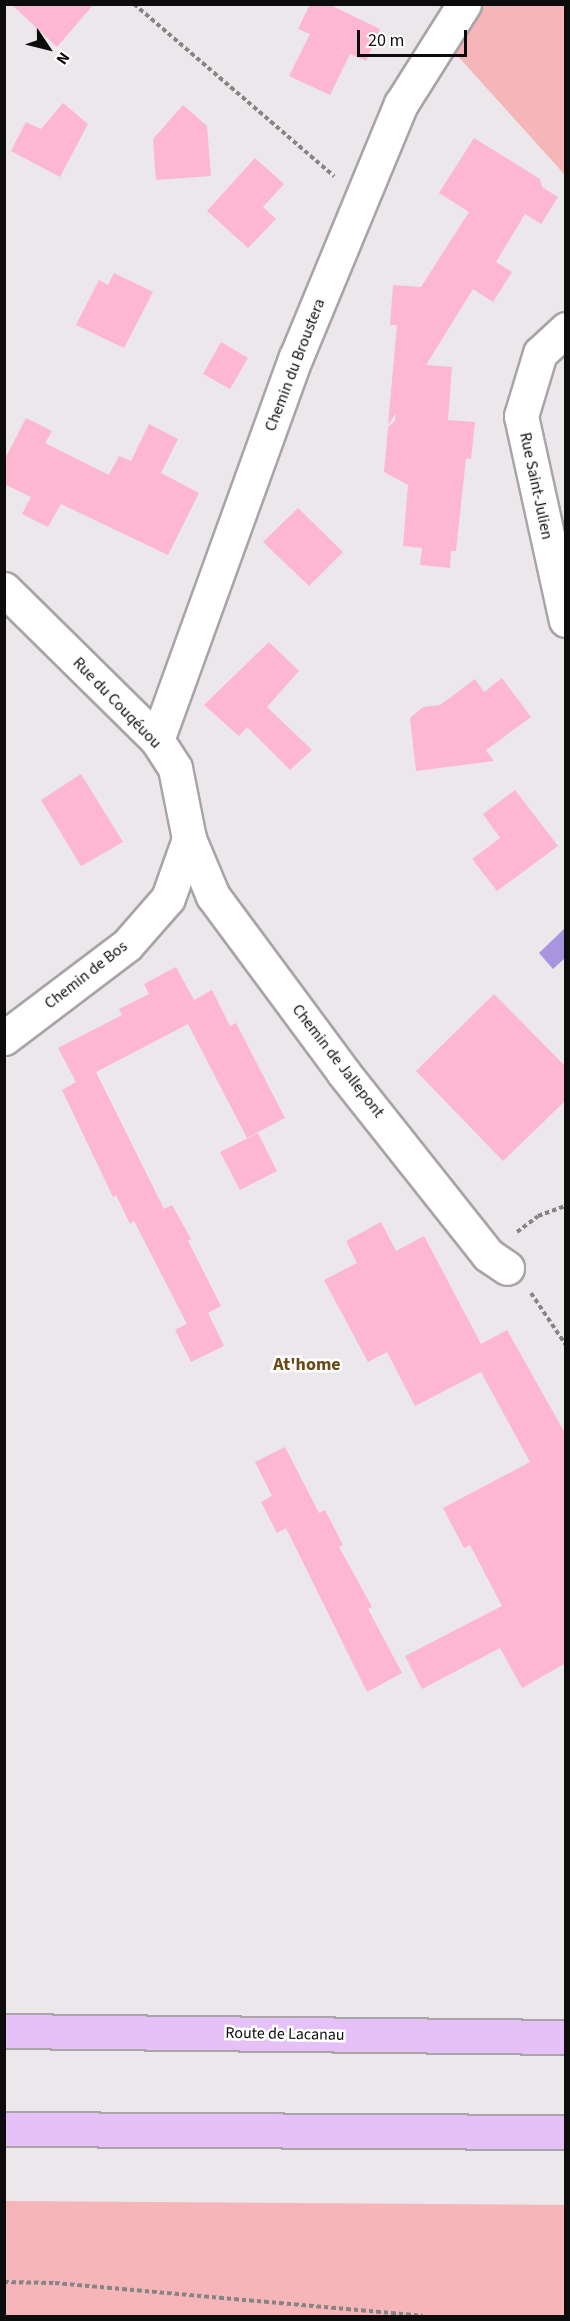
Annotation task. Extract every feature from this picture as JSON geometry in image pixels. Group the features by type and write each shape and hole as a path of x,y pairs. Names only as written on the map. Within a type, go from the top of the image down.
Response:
{"main road":[{"name":"Route de Lacanau","path":"4,2031 566,2037"},
{"path":"4,2129 566,2132"}],"street":[{"name":"Chemin du Broustera","path":"157,740 296,357 401,104 464,4"},
{"name":"Rue Saint-Julien","path":"566,328 540,353 521,416 566,620"},
{"name":"Rue du Couqéuou","path":"4,590 157,740 175,768 189,839"},
{"name":"Chemin de Bos","path":"4,1038 127,945 168,898 189,839"},
{"name":"Chemin de Jallepont","path":"189,839 213,896 343,1072 497,1262"}],"path":[{"path":"134,4 361,200"},
{"path":"566,1206 538,1216 497,1262 519,1274 566,1345"},
{"path":"4,2282 55,2283 423,2316"}],"shaded area":[{"path":"470,5 565,5 565,175 447,44"},
{"path":"565,928 565,958 553,969 539,953"},
{"path":"5,2201 565,2205 565,2316 5,2316"}],"building":[{"path":"11,4 94,4 57,47"},
{"path":"310,4 328,4 380,29 366,61 350,54 330,95 289,76 310,34 298,29"},
{"path":"63,103 88,124 60,177 11,151 26,122 41,129"},
{"path":"183,105 207,126 211,176 156,180 153,139"},
{"path":"474,138 540,179 542,187 558,197 541,224 525,214 496,262 512,272 493,302 473,289 426,365 452,367 448,420 475,422 471,459 466,458 456,551 451,551 450,568 420,565 422,548 403,546 408,485 384,472 388,427 395,421 396,413 388,425 397,325 390,325 393,285 421,287 469,212 439,193"},
{"path":"255,158 284,184 263,207 276,219 248,248 207,211"},
{"path":"114,273 153,292 124,348 76,325 99,280 108,285"},
{"path":"221,342 248,358 230,389 203,374"},
{"path":"26,418 52,431 45,443 109,475 119,456 131,461 149,424 178,439 161,473 199,493 168,555 61,504 48,527 22,514 31,497 4,484 4,461"},
{"path":"298,508 343,552 309,586 263,542"},
{"path":"269,642 299,671 267,707 312,750 290,770 247,727 239,736 204,705"},
{"path":"502,678 531,717 486,750 494,761 416,771 410,718 423,707 440,705 475,679 484,692"},
{"path":"81,774 123,842 81,866 41,800"},
{"path":"515,790 558,846 497,891 472,859 500,838 483,814"},
{"path":"176,967 194,1000 212,990 230,1026 236,1023 285,1118 247,1138 188,1024 96,1072 164,1209 172,1205 191,1239 188,1241 221,1306 208,1313 224,1346 191,1362 175,1330 187,1324 134,1221 130,1224 116,1195 113,1197 62,1090 76,1082 58,1048 122,1015 119,1009 149,994 144,984"},
{"path":"494,994 566,1067 566,1100 503,1161 416,1071"},
{"path":"258,1133 277,1171 240,1190 220,1152"},
{"path":"381,1222 396,1251 424,1236 481,1344 507,1330 566,1435 566,1663 522,1688 500,1648 422,1689 405,1656 502,1606 470,1545 464,1548 443,1508 530,1462 481,1372 415,1406 387,1352 368,1362 324,1280 357,1263 346,1241"},
{"path":"285,1447 319,1513 325,1510 343,1545 339,1547 372,1607 368,1609 402,1673 367,1692 286,1528 277,1533 261,1502 272,1496 255,1462"}],"district":[{"name":"At'home","path":"307,1365"}]}
